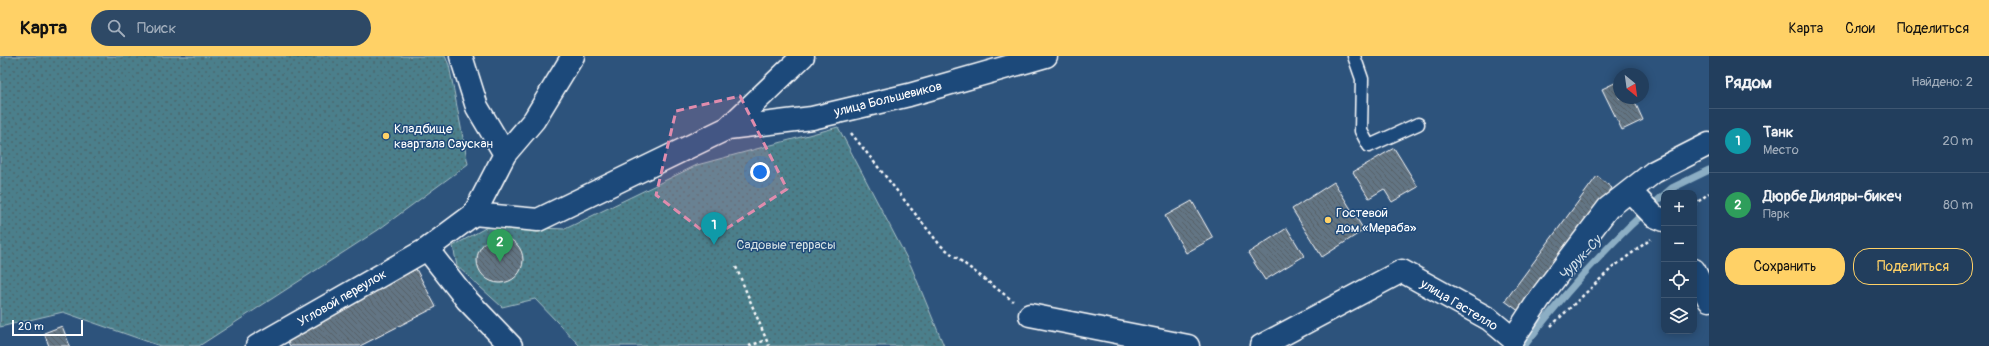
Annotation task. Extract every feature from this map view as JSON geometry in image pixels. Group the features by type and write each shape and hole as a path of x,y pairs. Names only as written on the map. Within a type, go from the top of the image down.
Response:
{"street":[{"path":"461,56 477,106 505,154"},
{"path":"573,56 534,120 505,154 474,214 538,220 728,128 803,56"},
{"name":"улица Большевиков","path":"728,128 812,118 909,95 1046,56"},
{"name":"улица Гастелло","path":"1261,346 1402,271 1489,320 1512,340 1540,298 1608,208 1634,195 1654,172 1709,144"},
{"path":"1634,195 1657,225"},
{"name":"Угловой переулок","path":"269,343 427,249 474,214"},
{"path":"427,249 467,300 511,346"},
{"path":"1697,276 1709,300"},
{"path":"1030,315 1188,346"}],"lane":[{"path":"1354,56 1362,78 1361,131 1370,146 1418,124"}],"path":[{"path":"835,112 940,245 1030,315"},
{"path":"1697,203 1709,193"},
{"path":"1550,327 1657,225"},
{"path":"736,267 768,346"},
{"path":"750,346 766,340"}],"highlighted area":[{"path":"740,96 787,189 712,238 656,195 676,111"}],"green space":[{"path":"0,56 445,56 449,65 468,164 378,230 199,346 160,346 63,312 0,327"},
{"name":"Садовые террасы","path":"838,127 911,266 944,346 580,346 535,299 502,307 457,266 453,246 489,226 565,229 697,165"}],"building":[{"path":"1613,84 1613,104 1636,104 1643,120 1622,130 1602,89"},
{"path":"1394,148 1418,187 1392,202 1384,189 1369,198 1353,172"},
{"path":"1597,176 1612,188 1520,312 1505,301"},
{"name":"Гостевой дом «Мераба»","path":"1334,182 1364,230 1322,257 1292,209"},
{"path":"1192,201 1213,238 1186,253 1165,216"},
{"path":"1287,228 1304,256 1265,280 1248,253"},
{"path":"496,237 504,237 513,241 519,247 523,260 519,273 513,279 504,283 496,283 487,279 481,273 477,264 477,256 481,247 487,241"},
{"path":"416,269 436,307 360,346 290,346 286,338"},
{"path":"62,326 70,346 49,346 44,333"}],"waterway":[{"name":"Чурук-Су","path":"1670,190 1709,170"},
{"name":"Чурук-Су","path":"1524,346 1556,305 1607,248 1661,198"}],"place":[{"name":"Кладбище квартала Саускан","path":"386,136"},
{"name":"Гостевой дом «Мераба»","path":"1328,220"},
{"name":"Танк","path":"714,245"},
{"name":"Дюрбе Диляры-бикеч","path":"500,262"}]}
